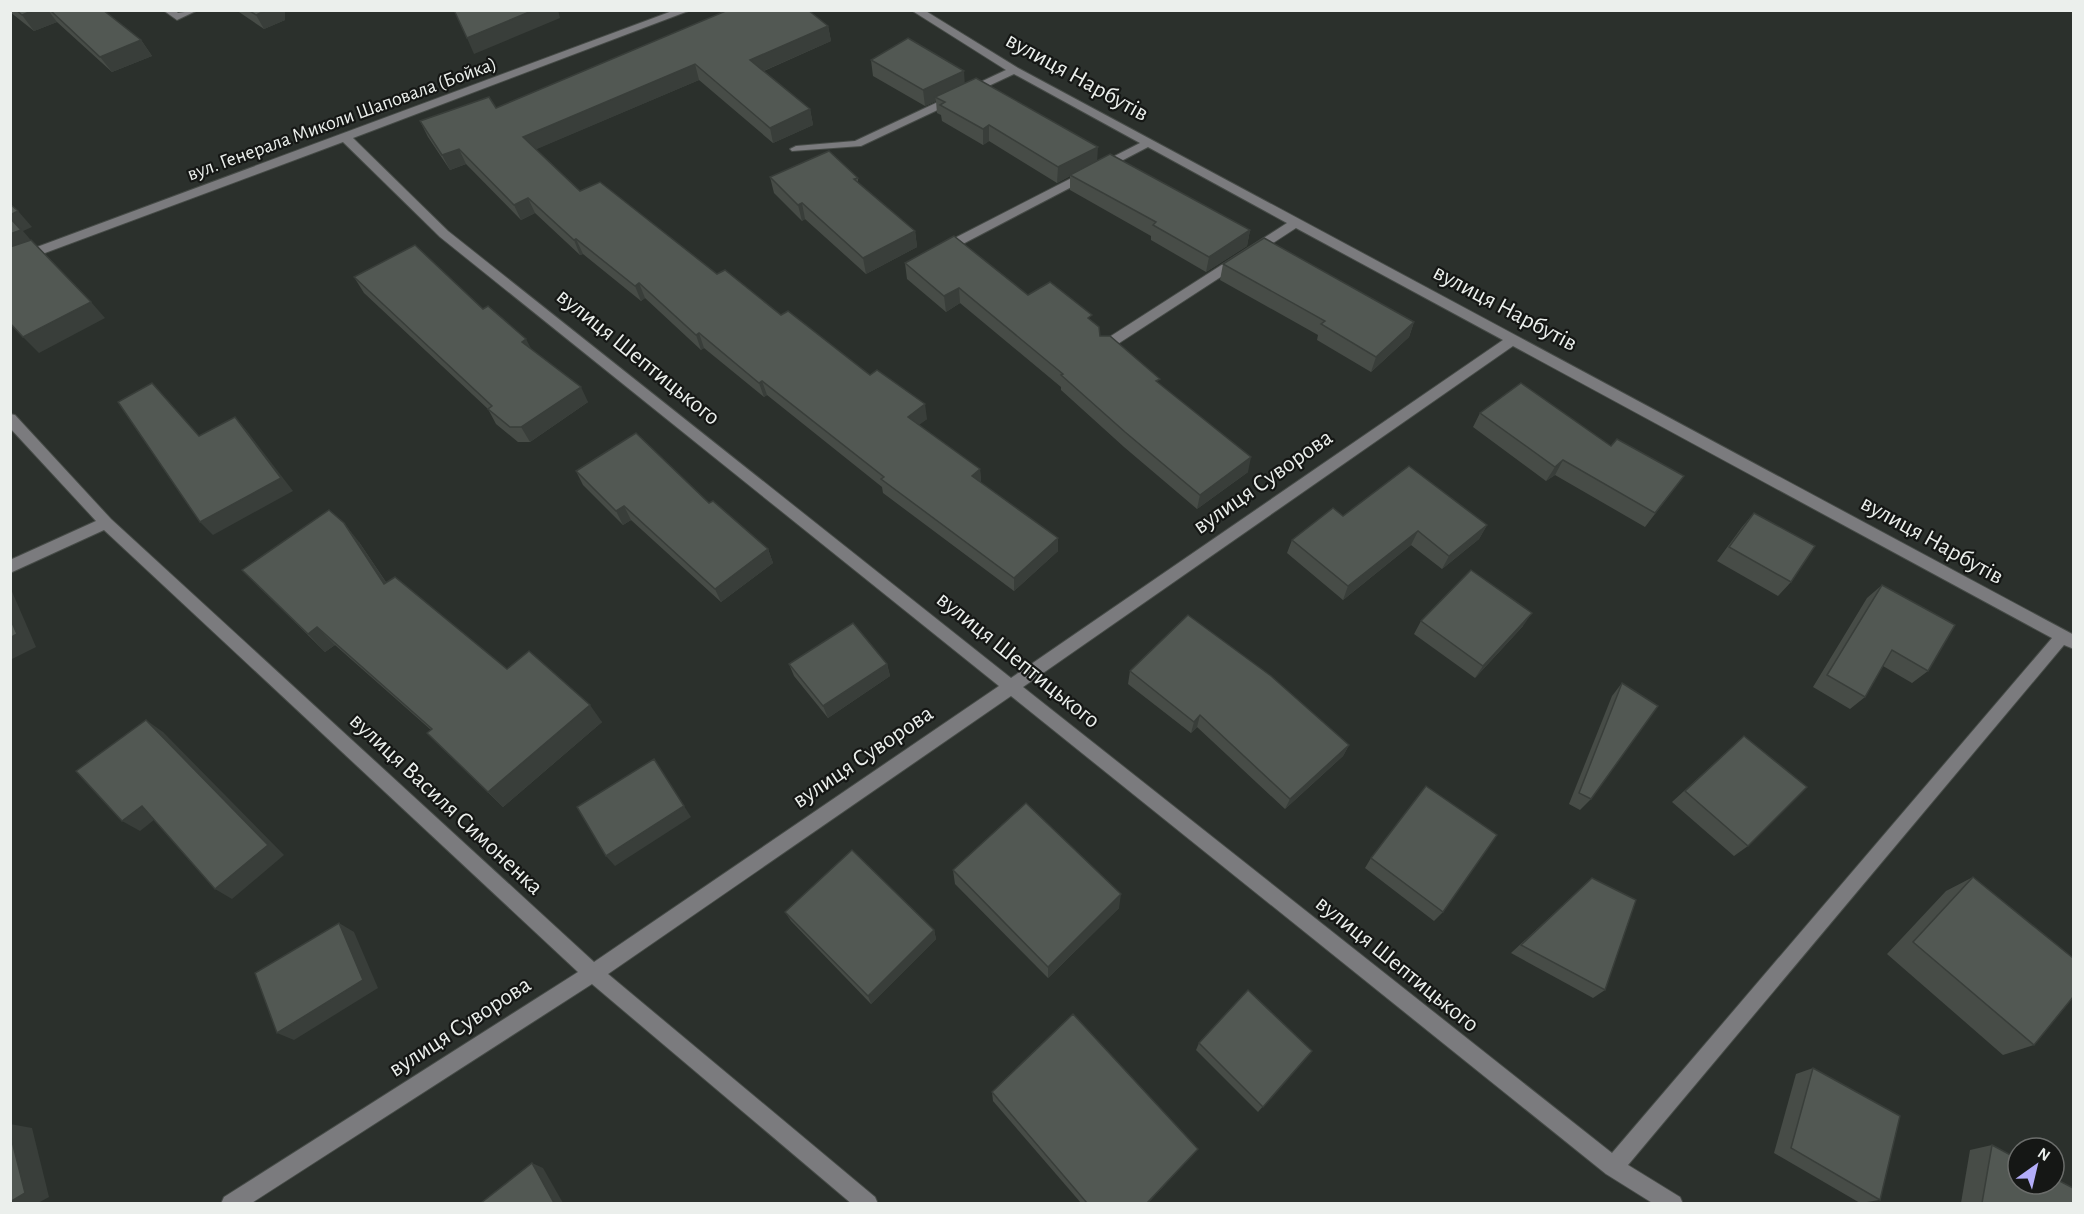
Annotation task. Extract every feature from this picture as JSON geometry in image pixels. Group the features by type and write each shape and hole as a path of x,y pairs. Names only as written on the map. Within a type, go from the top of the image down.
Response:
{"street":[{"path":"168,10 177,17 193,10"},
{"name":"вул. Генерала Миколи Шаповала (Бойка)","path":"10,262 346,138 664,13 686,10"},
{"name":"вулиця Нарбутів","path":"916,10 1014,69 2068,640"},
{"path":"796,149 857,144 1014,69"},
{"name":"вулиця Шептицького","path":"346,138 444,234 1613,1167 1673,1203"},
{"path":"953,244 1149,142"},
{"path":"1105,346 1297,222"},
{"name":"вулиця Суворова","path":"231,1203 593,973 1514,339"},
{"name":"вулиця Василя Симоненка","path":"10,419 106,523 593,973 868,1203"},
{"path":"10,567 106,523"},
{"path":"1613,1167 2068,640"}],"building":[{"path":"16,10 34,10 22,15"},
{"path":"50,10 103,10 141,40 100,57"},
{"path":"248,10 267,10 256,15"},
{"path":"454,10 534,10 467,38"},
{"path":"728,10 808,10 828,26 750,60 810,109 770,128 695,64 523,137 580,191 600,182 717,274 725,270 781,315 788,311 870,375 877,370 925,404 908,417 980,469 972,476 1058,538 1014,578 881,479 884,477 762,381 759,383 699,333 696,335 639,283 635,286 576,239 574,240 528,198 514,205 459,149 442,155 420,121 489,97 496,108"},
{"path":"908,38 964,71 923,90 871,60"},
{"path":"976,78 1098,147 1058,167 989,125 983,129 940,105 945,102 935,97"},
{"path":"829,151 858,178 854,179 915,231 863,258 802,203 798,205 770,177"},
{"path":"1110,154 1250,230 1209,257 1153,225 1156,222 1070,175"},
{"path":"10,204 18,211 10,215"},
{"path":"10,218 21,230 10,234"},
{"path":"954,236 1028,295 1050,282 1092,315 1088,318 1099,327 1100,336 1110,336 1160,379 1156,381 1251,457 1200,495 1125,432 1061,375 1063,374 959,288 944,296 905,263"},
{"path":"1264,238 1414,322 1376,357 1321,324 1325,321 1223,264"},
{"path":"31,240 91,302 23,337 10,323 10,247"},
{"path":"415,245 483,309 488,306 526,339 522,342 581,387 521,427 510,427 488,409 492,406 354,277"},
{"path":"152,383 199,436 235,417 281,478 200,522 118,402"},
{"path":"1521,383 1611,446 1617,439 1684,476 1655,513 1563,460 1555,467 1480,413"},
{"path":"636,433 709,503 713,501 768,549 715,589 624,506 616,511 576,471"},
{"path":"1409,466 1487,525 1449,556 1418,531 1348,586 1292,540 1333,508 1343,516"},
{"path":"329,510 344,523 384,584 395,577 507,669 529,651 590,705 488,792 427,733 432,729 317,627 308,634 242,570"},
{"path":"1754,513 1815,546 1791,582 1729,547"},
{"path":"1471,570 1532,613 1483,666 1421,621"},
{"path":"1882,585 1955,625 1928,671 1892,650 1865,697 1827,675"},
{"path":"1188,615 1271,676 1349,745 1290,799 1200,715 1194,722 1130,671"},
{"path":"10,618 17,634 10,638"},
{"path":"853,623 887,664 823,706 789,664"},
{"path":"1622,683 1658,706 1591,799 1579,793"},
{"path":"146,720 268,845 215,889 142,806 122,821 76,771"},
{"path":"1744,736 1807,787 1748,846 1685,791"},
{"path":"654,759 684,806 606,856 577,807"},
{"path":"1426,786 1497,835 1443,912 1371,858"},
{"path":"1026,803 1121,894 1048,967 953,870"},
{"path":"852,850 934,930 868,996 785,912"},
{"path":"1973,877 2073,958 2073,997 2034,1045 1913,942"},
{"path":"1592,878 1636,900 1605,990 1521,945"},
{"path":"339,923 363,980 277,1033 255,973"},
{"path":"1248,990 1312,1051 1263,1107 1199,1043"},
{"path":"1073,1014 1198,1149 1147,1203 1087,1203 992,1092"},
{"path":"1813,1068 1900,1116 1880,1200 1791,1148"},
{"path":"10,1133 25,1193 10,1202"},
{"path":"1992,1145 2006,1153 2006,1196 2066,1196 2066,1184 2073,1188 2073,1203 1982,1203"},
{"path":"532,1163 554,1203 481,1203"}]}
